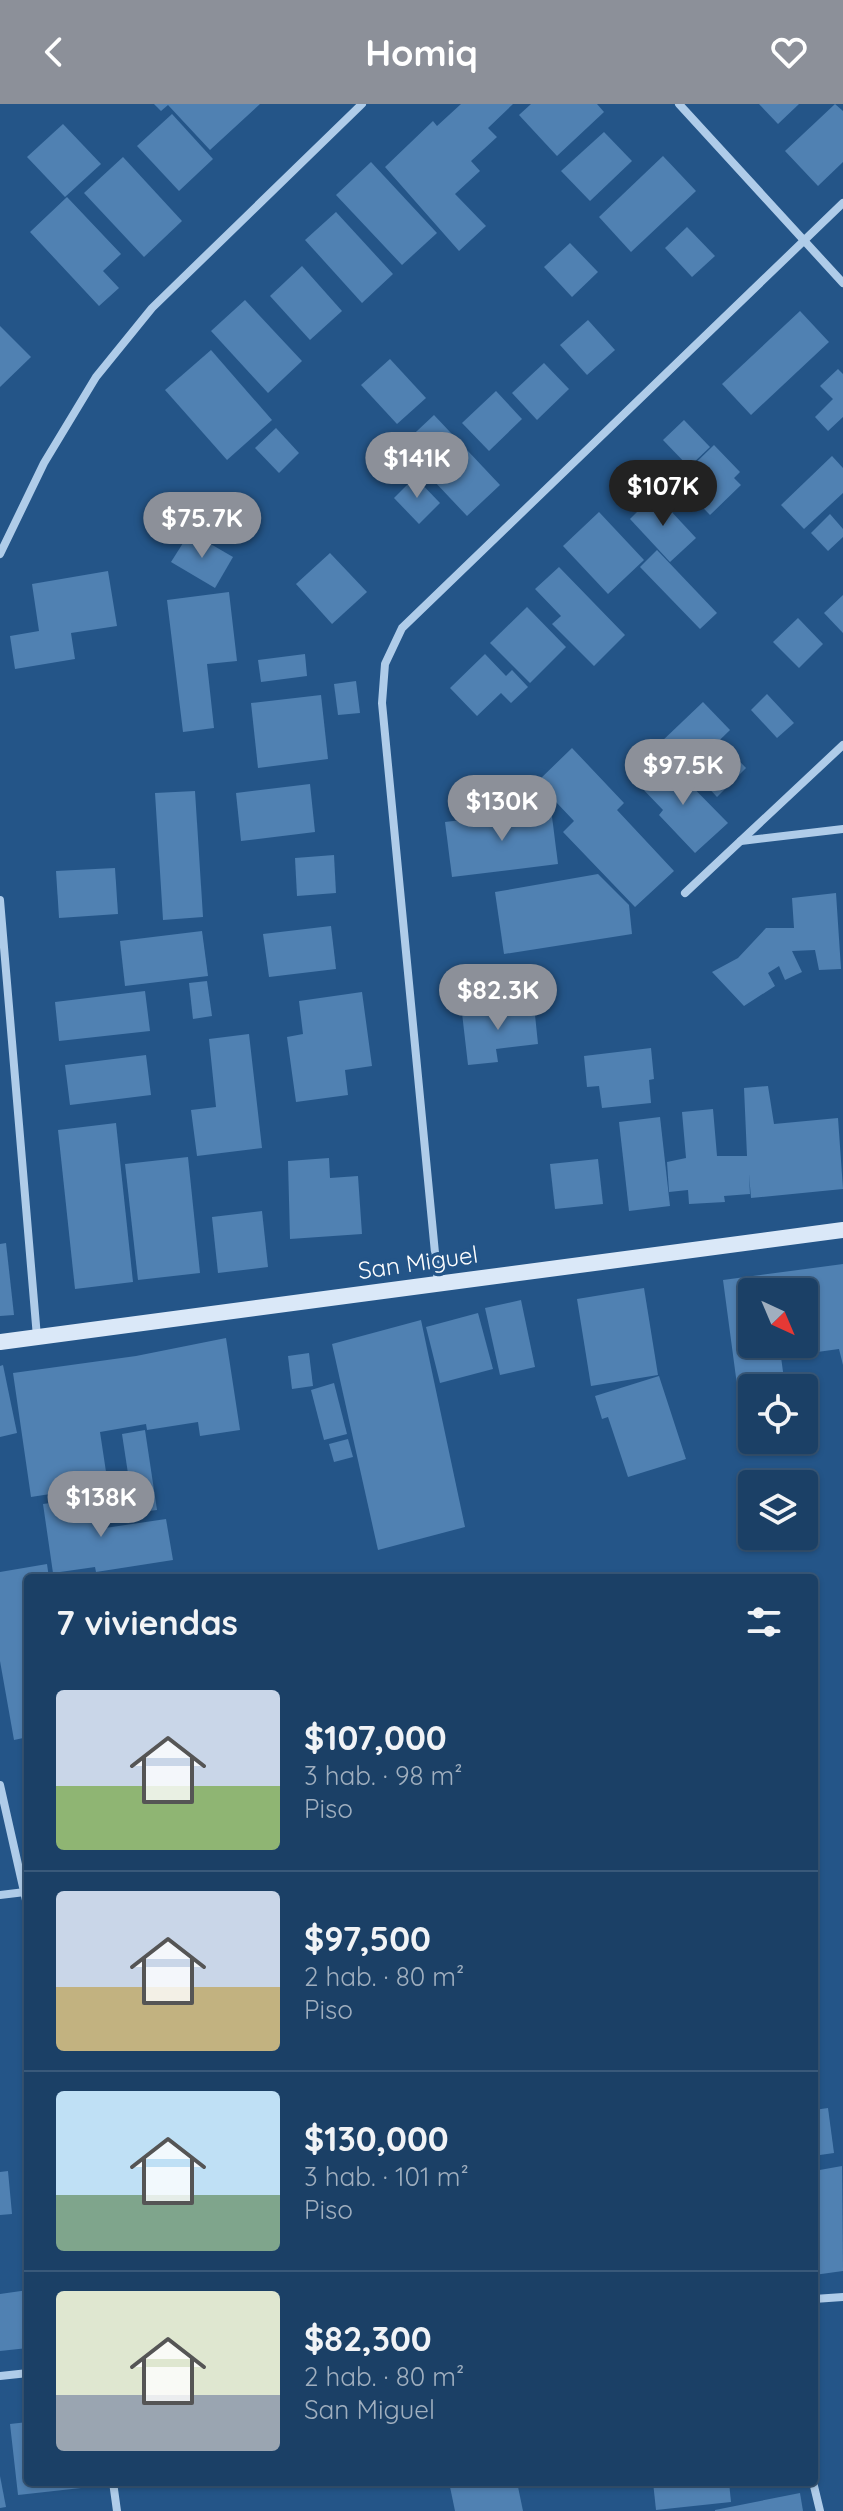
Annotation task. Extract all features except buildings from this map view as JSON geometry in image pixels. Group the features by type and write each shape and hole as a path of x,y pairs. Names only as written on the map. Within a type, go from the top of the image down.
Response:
{"street":[{"path":"0,554 44,463 96,377 152,308 362,104"},
{"path":"679,104 843,283"},
{"path":"438,1284 382,703 385,664 402,628 843,203"},
{"path":"685,893 843,745"},
{"path":"740,842 843,829"},
{"path":"0,900 37,1337"},
{"name":"San Miguel","path":"0,1342 843,1230"},
{"path":"0,1785 24,1888"},
{"path":"0,1895 24,1892"},
{"path":"818,2299 843,2297"},
{"path":"0,2376 24,2373"},
{"path":"114,2486 117,2511"},
{"path":"814,2486 820,2511"}]}
